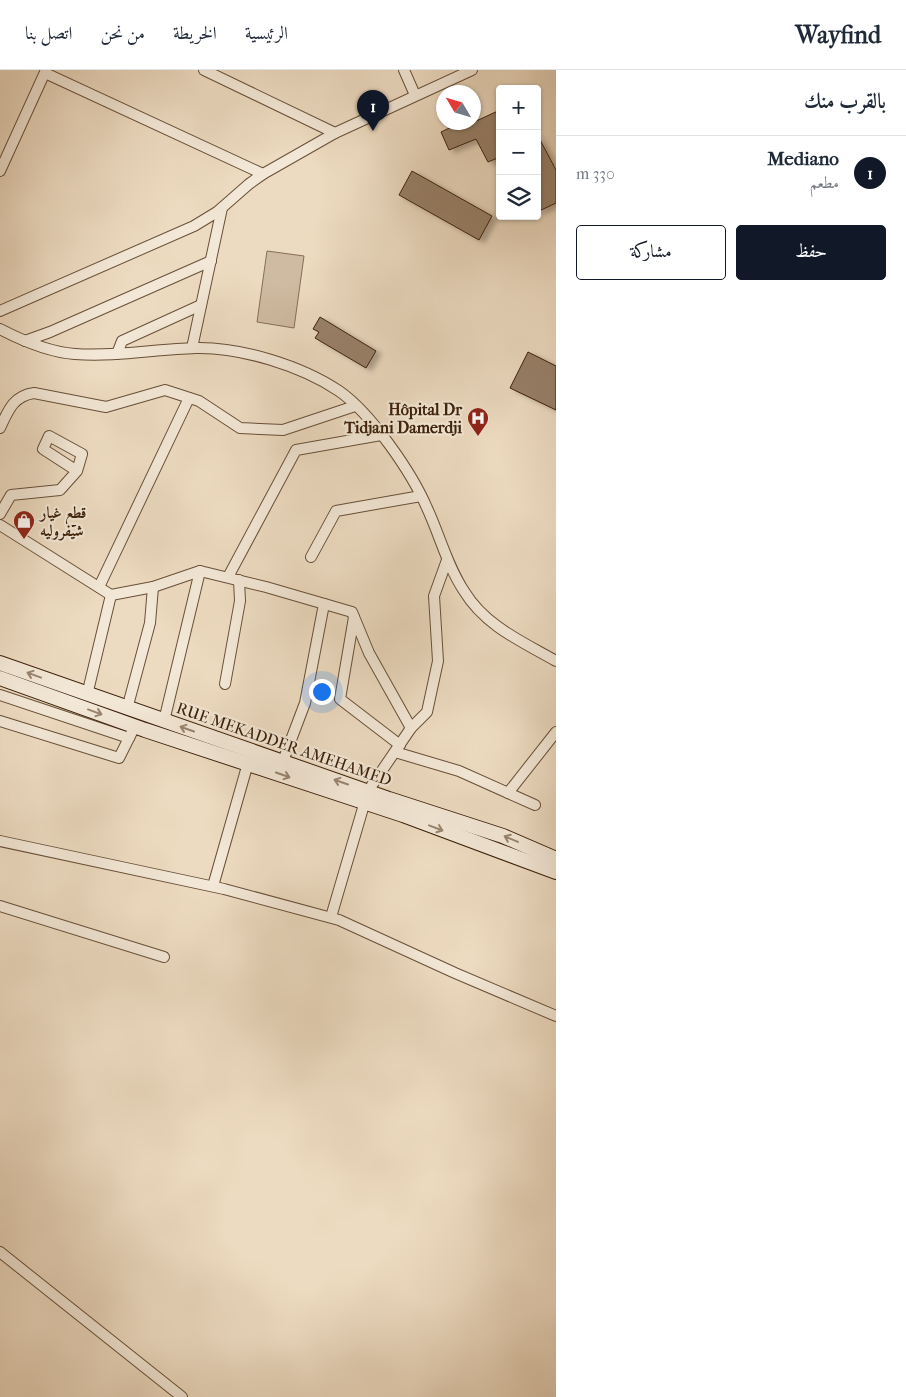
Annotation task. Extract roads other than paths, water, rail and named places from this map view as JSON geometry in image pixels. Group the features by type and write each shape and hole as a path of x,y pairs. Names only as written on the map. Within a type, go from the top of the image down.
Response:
{"main road":[{"name":"RUE MEKADDER AMEHAMED","path":"0,663 283,762 556,872"},
{"name":"RUE MEKADDER AMEHAMED","path":"0,678 132,732 503,836 556,859"}],"street":[{"path":"204,70 335,133"},
{"path":"404,70 414,95"},
{"path":"0,311 194,226 222,208 263,174 335,133 414,95 472,70"},
{"path":"0,171 45,71 263,174"},
{"path":"192,348 222,208"},
{"path":"24,341 50,332 210,261"},
{"path":"117,354 122,341 201,305"},
{"path":"0,330 42,347 74,354 117,354 192,348 236,350 278,362 311,376 340,392 372,422 400,461 427,507 447,560 464,592 485,617 556,662"},
{"path":"0,428 18,398 34,393 106,407 165,390 199,401 240,428 283,430 356,406"},
{"path":"99,587 189,398"},
{"path":"228,578 296,450 381,435"},
{"path":"0,514 10,495 60,490 77,471"},
{"path":"311,557 336,511 421,496"},
{"path":"0,525 111,595 153,587 200,571 352,612 370,653 411,728"},
{"path":"331,917 367,797 411,728 427,712 438,660 434,596 447,560"},
{"path":"164,721 200,571"},
{"path":"225,684 240,601 239,580"},
{"path":"127,709 150,623 153,587"},
{"path":"87,695 111,595"},
{"path":"283,762 305,703 324,604"},
{"path":"354,616 340,700 398,748 459,771 535,804"},
{"path":"0,695 132,732 119,758 0,721"},
{"path":"508,793 556,732"},
{"path":"212,886 248,763"},
{"path":"0,841 212,886 331,917 556,1016"},
{"path":"0,906 164,957"},
{"path":"0,1252 182,1397"}],"place":[{"name":"Mediano","path":"373,131"},
{"name":"Hôpital Dr Tidjani Damerdji","path":"478,437"},
{"name":"قطع غيار شيفروليه","path":"24,540"}]}
